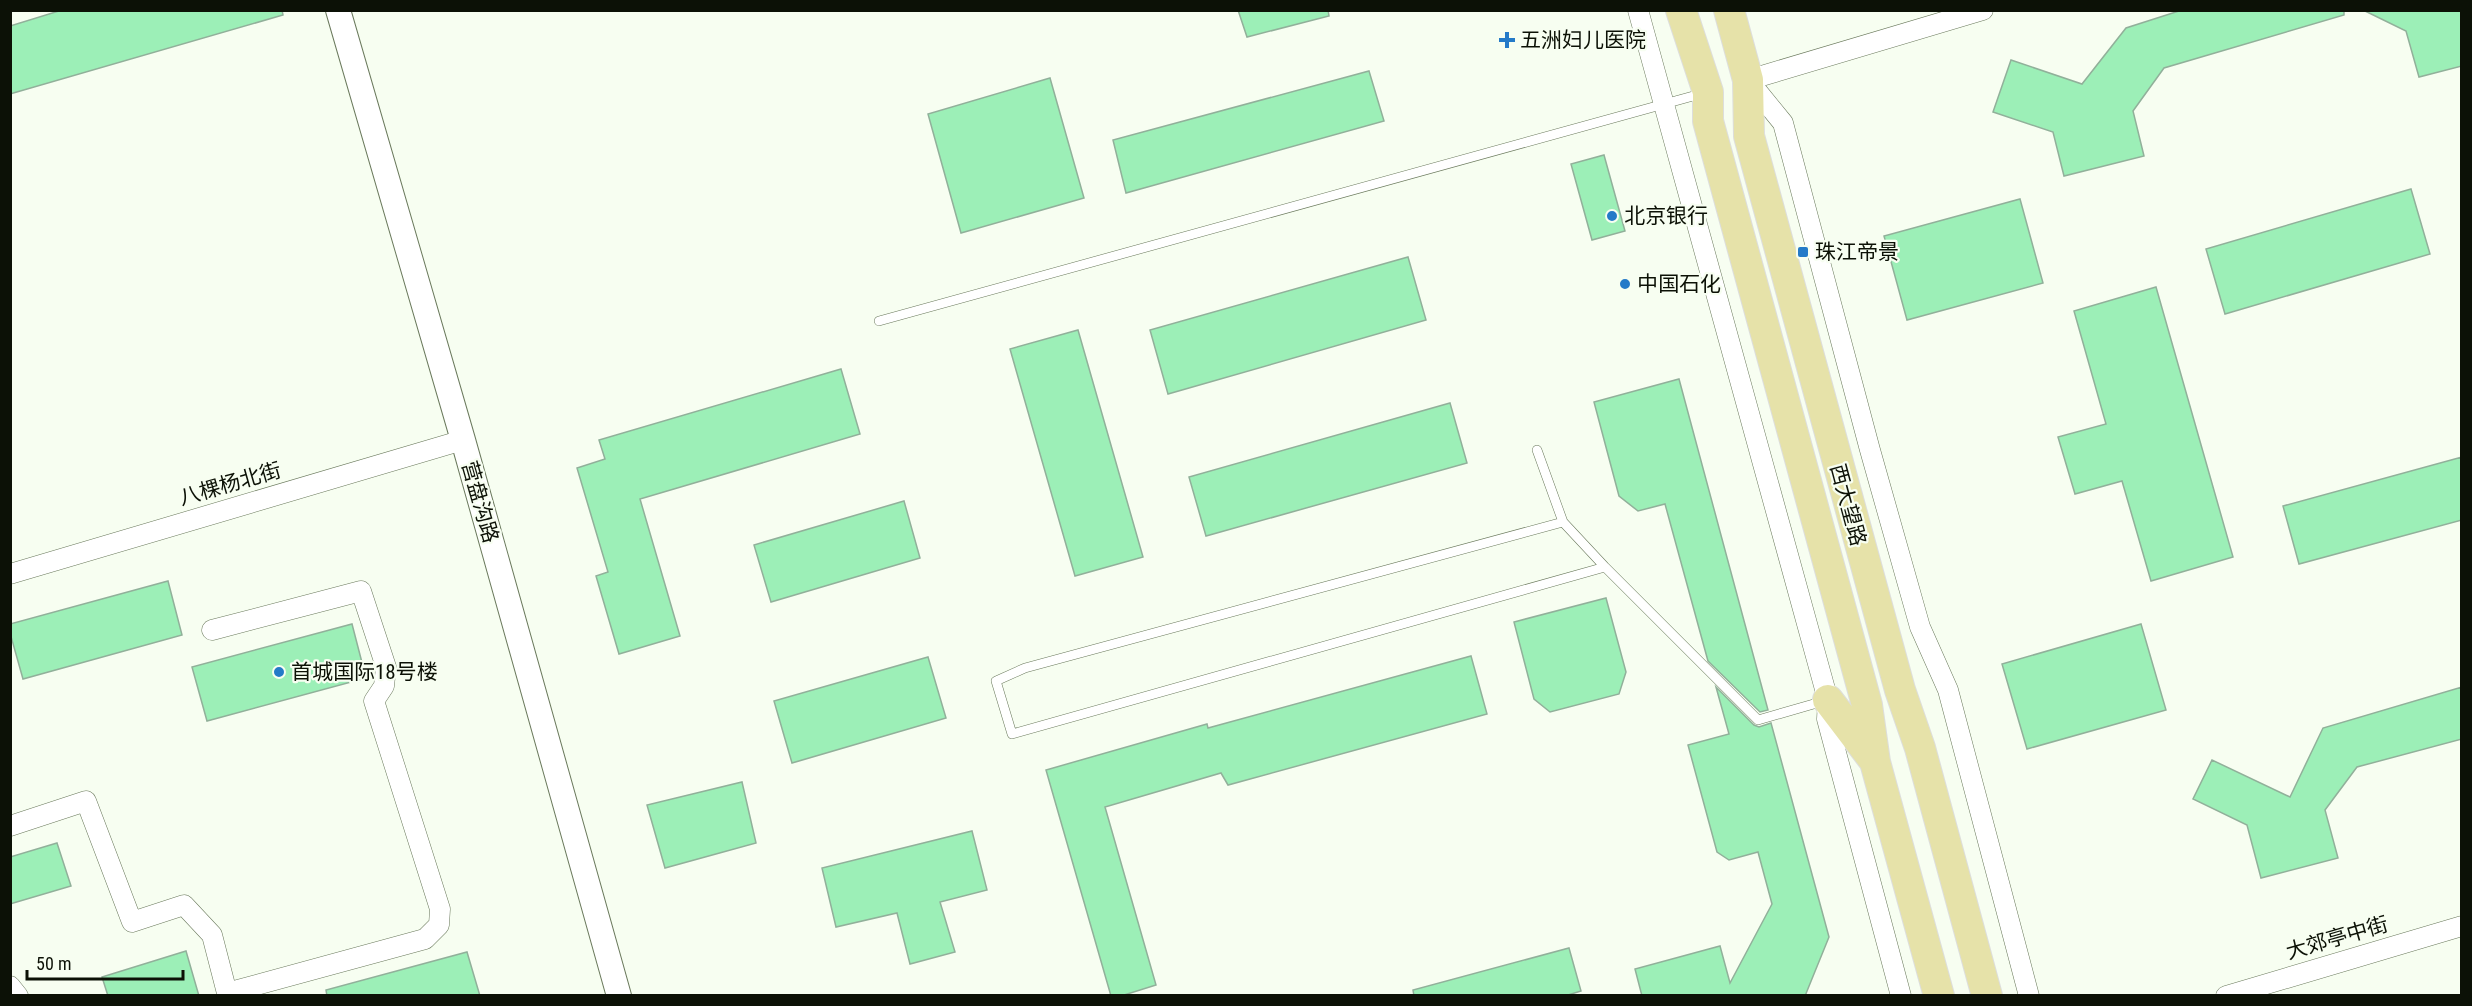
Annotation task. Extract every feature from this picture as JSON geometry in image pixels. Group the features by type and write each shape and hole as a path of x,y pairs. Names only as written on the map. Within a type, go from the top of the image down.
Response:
{"main road":[{"name":"西大望路","path":"1681,10 1707,92 1708,121 1867,705 1875,762 1939,996"},
{"name":"西大望路","path":"1729,10 1748,80 1749,136 1899,690 1920,748 1987,996"},
{"path":"1828,700 1875,762"}],"street":[{"name":"营盘沟路","path":"338,10 463,440 619,996"},
{"path":"1638,10 1828,700 1827,719 1901,996"},
{"path":"1983,10 1748,80 1783,123 1916,615 1948,690 2029,996"},
{"name":"八棵杨北街","path":"10,574 463,440"},
{"path":"10,826 86,801 132,922 184,905 212,934 228,994 425,939 439,925 440,909 374,701 384,686 386,667 361,591 212,630"},
{"name":"大郊亭中街","path":"2226,996 2462,926"},
{"path":"10,986 18,996"}],"lane":[{"path":"879,321 1707,92"},
{"path":"1537,450 1563,522 1758,720 1828,700"},
{"path":"1563,522 1024,668 996,681 1012,734 1605,567"}],"building":[{"path":"62,10 282,10 283,15 10,94 10,26"},
{"path":"1238,10 1328,10 1329,16 1247,37"},
{"path":"2182,10 2344,10 2344,15 2164,68 2133,111 2144,156 2064,176 2053,132 1993,112 2011,60 2082,84 2126,28"},
{"path":"2363,10 2462,10 2462,66 2419,77 2406,31"},
{"path":"1369,71 1384,121 1126,193 1113,140"},
{"path":"1050,78 1084,198 961,233 928,114"},
{"path":"1604,155 1625,231 1592,240 1571,164"},
{"path":"2411,189 2430,254 2225,314 2206,249"},
{"path":"2020,199 2043,283 1907,320 1884,236"},
{"path":"1408,257 1426,320 1168,394 1150,330"},
{"path":"2156,287 2233,557 2151,581 2122,481 2075,494 2058,437 2106,424 2074,311"},
{"path":"1078,330 1143,557 1075,576 1010,349"},
{"path":"841,369 860,434 640,499 680,636 619,654 596,576 608,572 577,468 605,459 599,440"},
{"path":"1679,379 1768,710 1760,712 1708,661 1665,504 1638,511 1619,496 1594,402"},
{"path":"1450,403 1467,463 1206,536 1189,477"},
{"path":"2462,457 2462,520 2299,564 2283,506"},
{"path":"904,501 920,558 771,602 754,545"},
{"path":"168,581 182,635 23,679 10,633 10,624"},
{"path":"1606,598 1626,672 1619,694 1550,712 1534,699 1514,622"},
{"name":"首城国际18号楼","path":"352,624 366,678 207,721 192,667"},
{"path":"2141,624 2166,710 2027,749 2002,664"},
{"path":"1471,656 1487,714 1228,785 1221,773 1105,807 1156,985 1121,996 1111,996 1046,770 1207,724 1208,728"},
{"path":"928,657 946,718 792,763 774,701"},
{"path":"1716,687 1754,725 1759,727 1771,723 1829,937 1805,996 1642,996 1635,969 1720,946 1730,983 1772,904 1758,852 1729,860 1717,852 1688,745 1729,734"},
{"path":"2462,687 2462,739 2357,767 2325,810 2338,858 2261,878 2247,825 2193,799 2212,760 2290,797 2323,728"},
{"path":"742,782 756,843 665,868 647,805"},
{"path":"972,831 987,890 940,902 955,952 910,964 897,913 836,927 822,868"},
{"path":"57,843 71,886 10,904 10,857"},
{"path":"1569,948 1581,991 1565,996 1414,996 1413,990"},
{"path":"186,951 199,996 108,996 102,977"},
{"path":"467,952 480,996 327,996 326,990"}],"place":[{"name":"五洲妇儿医院","path":"1507,40"},
{"name":"北京银行","path":"1612,216"},
{"name":"珠江帝景","path":"1803,252"},
{"name":"中国石化","path":"1625,284"},
{"name":"首城国际18号楼","path":"279,672"}]}
